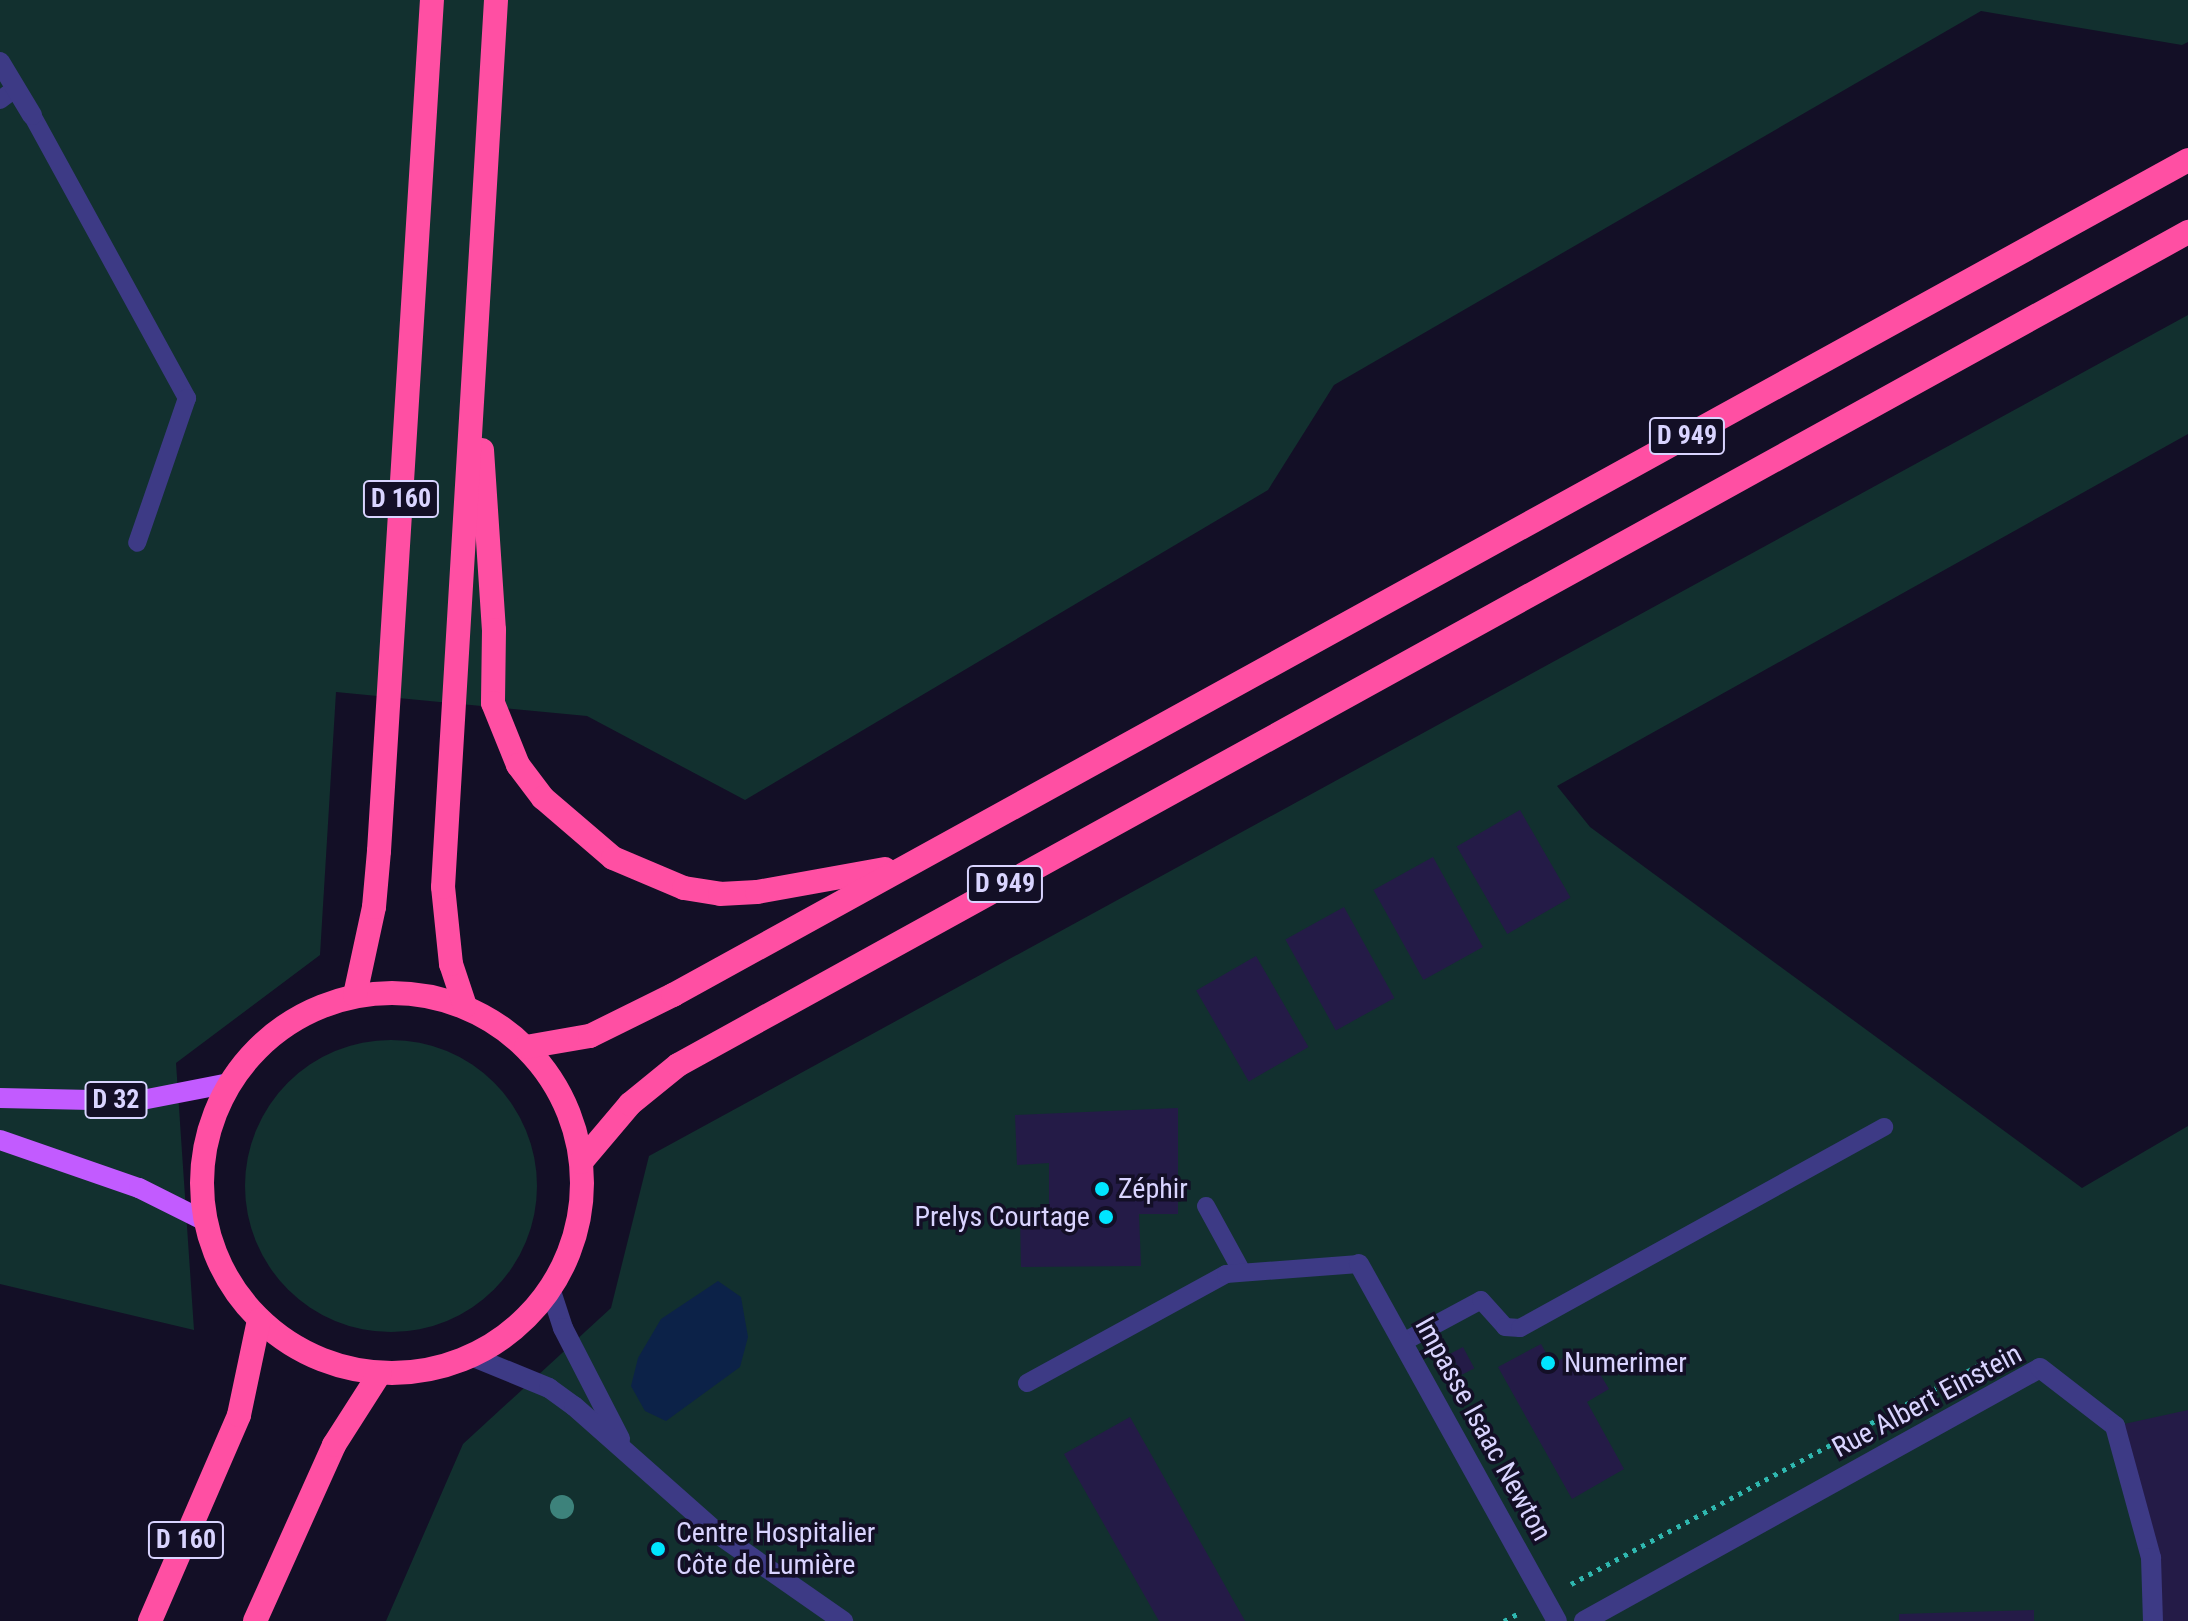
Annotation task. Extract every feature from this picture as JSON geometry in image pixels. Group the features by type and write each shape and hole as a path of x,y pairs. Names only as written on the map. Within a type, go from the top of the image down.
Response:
{"highway":[{"name":"D 160","path":"355,995 374,907 379,851 432,0"},
{"name":"D 160","path":"465,1006 451,964 443,887 496,0"},
{"name":"D 949","path":"526,1047 564,1043 618,1024 2188,160"},
{"name":"D 949","path":"581,1162 630,1104 678,1065 2188,232"},
{"path":"476,351 494,630 493,703 518,765 543,798 613,858 684,888 720,894 757,892 907,865"},
{"path":"355,995 429,995 465,1006 526,1047 554,1081 572,1120 581,1162 581,1206 570,1249 550,1288 528,1316 471,1356 427,1370 380,1373 315,1357 259,1320 224,1275 205,1221 204,1150 230,1083 273,1035 306,1012 355,995"},
{"name":"D 160","path":"150,1621 239,1415 259,1320"},
{"path":"255,1621 334,1445 380,1373"}],"main road":[{"name":"D 32","path":"0,1098 137,1101 230,1083"},
{"path":"0,1140 139,1188 205,1221"}],"street":[{"path":"0,62 8,94 32,115"},
{"name":"Impasse Isaac Newton","path":"1359,1264 1405,1341 1557,1621"},
{"path":"550,1288 575,1353 628,1453"},
{"path":"471,1356 549,1388 721,1536 843,1621"},
{"name":"Rue Albert Einstein","path":"1584,1621 2040,1368 2115,1426 2151,1558 2153,1621"}],"lane":[{"path":"32,115 187,398 137,543"},
{"path":"1405,1341 1481,1300 1505,1327 1520,1328 1884,1127"},
{"path":"1206,1206 1241,1270"},
{"path":"1027,1383 1241,1270 1289,1272 1359,1264"},
{"path":"808,1597 821,1621"}],"path":[{"path":"1504,1621 1980,1360"}],"green space":[{"path":"0,0 2188,0 2188,42 2182,45 1981,11 1334,385 1268,490 745,800 587,716 336,692 320,955 176,1063 194,1330 0,1284"},
{"path":"2188,315 2188,434 1557,786 1590,827 2082,1188 2188,1126 2188,1621 386,1621 463,1444 611,1308 649,1156"},
{"path":"391,1040 419,1043 447,1051 472,1065 494,1083 512,1105 526,1130 534,1158 537,1186 534,1214 526,1242 512,1267 494,1289 472,1307 447,1321 419,1329 391,1332 363,1329 335,1321 310,1307 288,1289 270,1267 256,1242 248,1214 245,1186 248,1158 256,1130 270,1105 288,1083 310,1065 335,1051 363,1043"}],"water":[{"path":"718,1281 741,1297 748,1337 740,1367 666,1421 645,1411 631,1386 638,1358 661,1319"}],"building":[{"path":"1520,810 1571,897 1507,934 1457,846"},
{"path":"1433,857 1483,947 1423,980 1374,890"},
{"path":"1344,907 1394,998 1336,1030 1285,939"},
{"path":"1256,956 1308,1047 1249,1081 1196,990"},
{"name":"Zéphir","path":"1178,1108 1178,1214 1139,1214 1141,1266 1021,1267 1020,1216 1049,1215 1049,1163 1017,1165 1015,1115"},
{"path":"1541,1344 1552,1364 1563,1358 1570,1370 1591,1359 1609,1389 1587,1402 1624,1469 1572,1499 1498,1367"},
{"path":"1463,1347 1474,1368 1462,1375 1451,1354"},
{"path":"2188,1410 2188,1621 2153,1621 2115,1426"},
{"path":"1130,1417 1245,1621 1159,1621 1064,1454"},
{"path":"2034,1610 2034,1621 1899,1621 1899,1614"}],"place":[{"name":"Zéphir","path":"1102,1189"},
{"name":"Prelys Courtage","path":"1106,1217"},
{"name":"Numerimer","path":"1548,1363"},
{"name":"Centre Hospitalier Côte de Lumière","path":"658,1549"}]}
